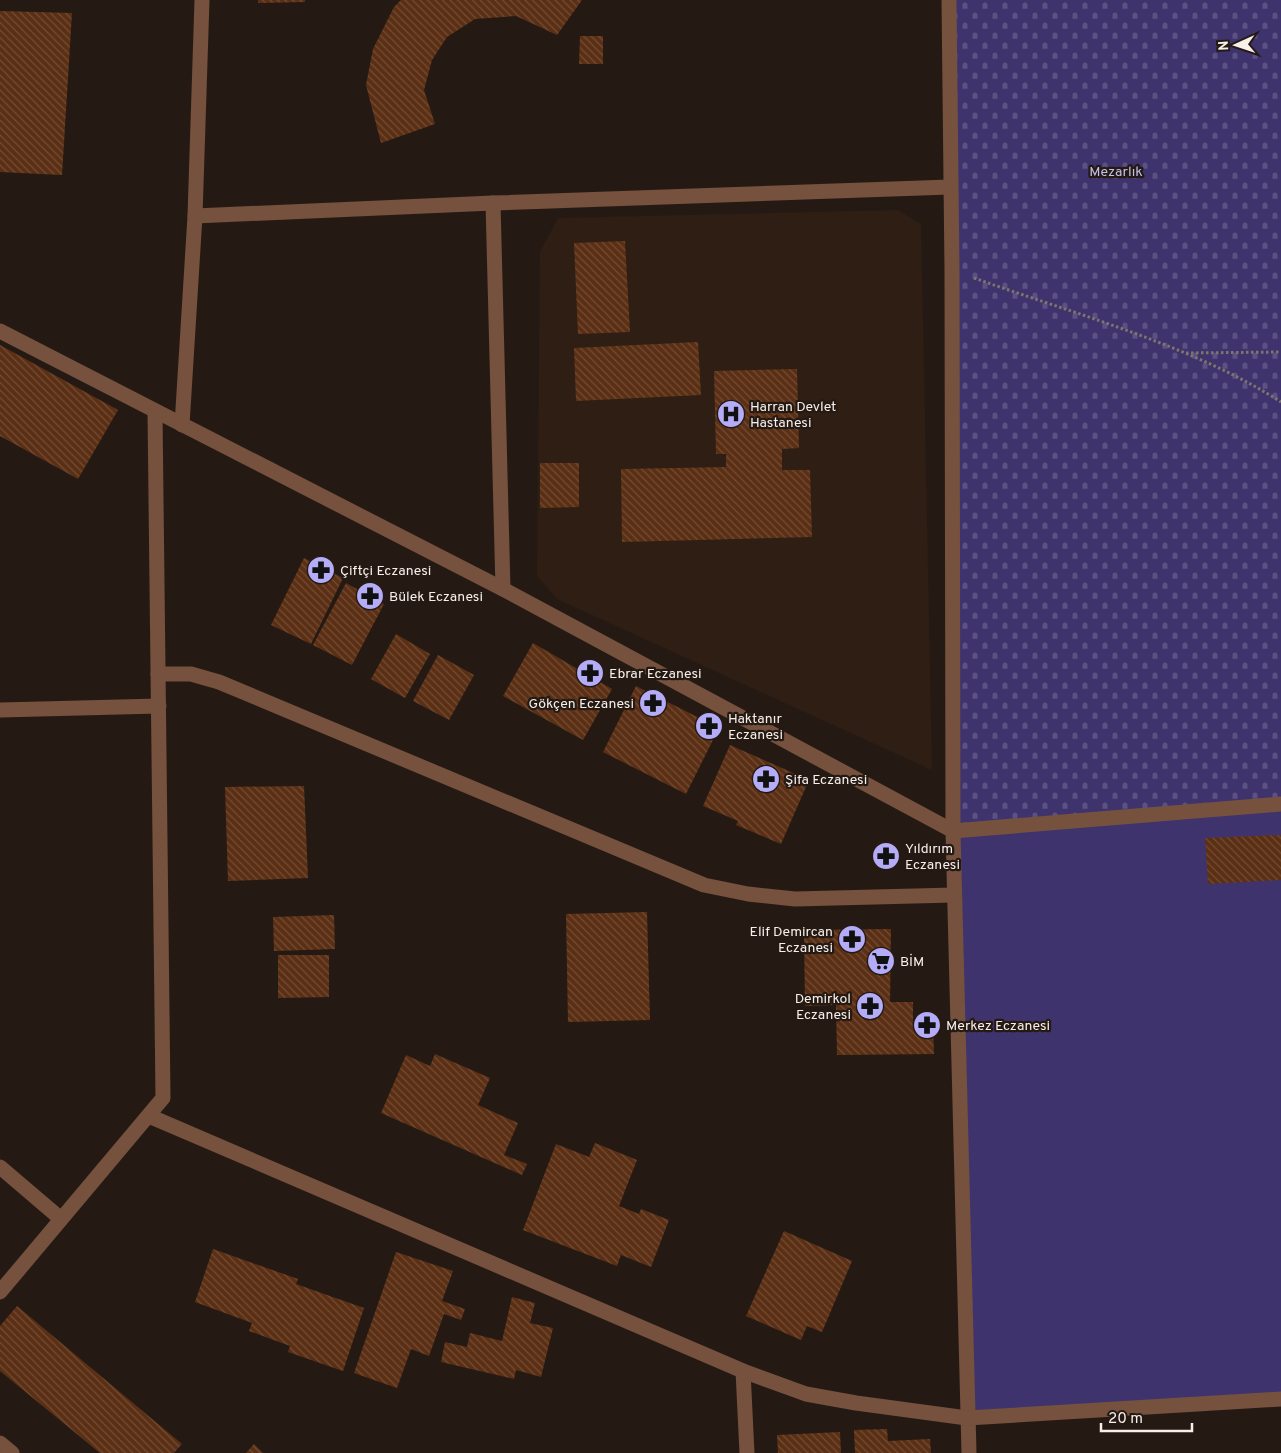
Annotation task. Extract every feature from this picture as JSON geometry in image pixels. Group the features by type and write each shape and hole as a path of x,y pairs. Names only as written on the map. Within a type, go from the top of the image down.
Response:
{"street":[{"path":"182,425 195,216 202,0"},
{"path":"949,0 952,271 953,830 969,1453"},
{"path":"195,216 493,202 950,187"},
{"path":"493,202 503,589"},
{"path":"0,331 503,589 953,830 1281,804"},
{"path":"0,1292 164,1098 155,412"},
{"path":"158,674 191,674 220,682 704,885 748,894 795,898 954,895"},
{"path":"0,710 159,706"},
{"path":"149,1116 743,1372 806,1394 856,1403 968,1418 1281,1399"},
{"path":"0,1167 61,1219"},
{"path":"743,1372 747,1453"},
{"path":"0,1443 12,1453"}],"path":[{"path":"952,271 1182,353 1234,377 1281,402"},
{"path":"1182,353 1281,352"}],"shaded area":[{"name":"Harran Devlet Hastanesi","path":"898,210 921,224 932,770 557,599 537,576 540,252 558,218"}],"green space":[{"name":"Mezarlık","path":"949,0 1281,0 1281,804 953,831"},
{"path":"1281,804 1281,1399 967,1418 953,831"}],"building":[{"path":"258,0 305,0 305,2 258,3"},
{"path":"401,0 582,0 557,35 516,16 475,19 447,37 432,60 424,90 435,124 381,143 366,85 373,49 394,7"},
{"path":"0,11 72,13 62,175 0,172"},
{"path":"580,36 603,36 603,64 579,64"},
{"path":"625,241 630,332 578,334 574,243"},
{"path":"698,342 701,395 576,401 574,348"},
{"path":"0,345 118,410 78,479 0,436"},
{"path":"797,369 799,448 782,449 782,470 810,470 812,537 622,542 621,469 726,467 726,454 716,454 714,371"},
{"path":"540,463 579,463 579,507 540,508"},
{"path":"304,558 343,578 311,644 271,625"},
{"path":"346,583 384,604 352,665 313,645"},
{"path":"396,634 430,654 405,698 371,679"},
{"path":"533,643 612,689 583,740 503,696"},
{"path":"438,655 474,675 449,720 413,701"},
{"path":"636,686 719,728 686,794 603,752"},
{"path":"730,745 809,780 781,844 736,825 738,821 703,806"},
{"path":"304,786 308,878 228,881 225,787"},
{"path":"1281,835 1281,880 1208,884 1205,838"},
{"path":"647,912 650,1020 568,1022 566,914"},
{"path":"334,915 335,949 274,951 273,917"},
{"path":"891,929 890,1002 913,1002 913,1024 933,1024 934,1054 837,1055 836,1005 805,1006 804,930"},
{"path":"278,955 329,955 329,997 278,998"},
{"path":"435,1054 490,1078 478,1105 518,1123 504,1155 527,1164 522,1175 381,1113 406,1055 430,1066"},
{"path":"595,1143 637,1160 619,1206 639,1214 641,1209 669,1220 651,1267 621,1255 617,1266 523,1230 556,1144 589,1157"},
{"path":"784,1231 852,1261 822,1332 807,1326 801,1340 746,1316"},
{"path":"213,1249 298,1279 296,1284 364,1308 343,1371 288,1352 290,1346 249,1331 252,1323 195,1302"},
{"path":"396,1252 453,1271 442,1301 465,1309 461,1320 444,1314 429,1356 411,1349 397,1388 354,1373"},
{"path":"512,1297 535,1303 530,1323 553,1328 541,1377 516,1370 514,1379 441,1362 445,1342 467,1347 470,1333 502,1341"},
{"path":"17,1306 182,1444 174,1453 100,1453 0,1371 0,1326"},
{"path":"887,1429 888,1441 930,1439 931,1453 855,1453 854,1430"},
{"path":"840,1432 841,1453 778,1453 777,1435"},
{"path":"254,1444 263,1453 246,1453"}],"place":[{"name":"Harran Devlet Hastanesi","path":"731,414"},
{"name":"Çiftçi Eczanesi","path":"321,570"},
{"name":"Bülek Eczanesi","path":"370,596"},
{"name":"Ebrar Eczanesi","path":"590,673"},
{"name":"Gökçen Eczanesi","path":"653,703"},
{"name":"Haktanır Eczanesi","path":"709,726"},
{"name":"Şifa Eczanesi","path":"766,779"},
{"name":"Yıldırım Eczanesi","path":"886,856"},
{"name":"Elif Demircan Eczanesi","path":"852,939"},
{"name":"BİM","path":"881,961"},
{"name":"Demirkol Eczanesi","path":"870,1006"},
{"name":"Merkez Eczanesi","path":"927,1025"}]}
